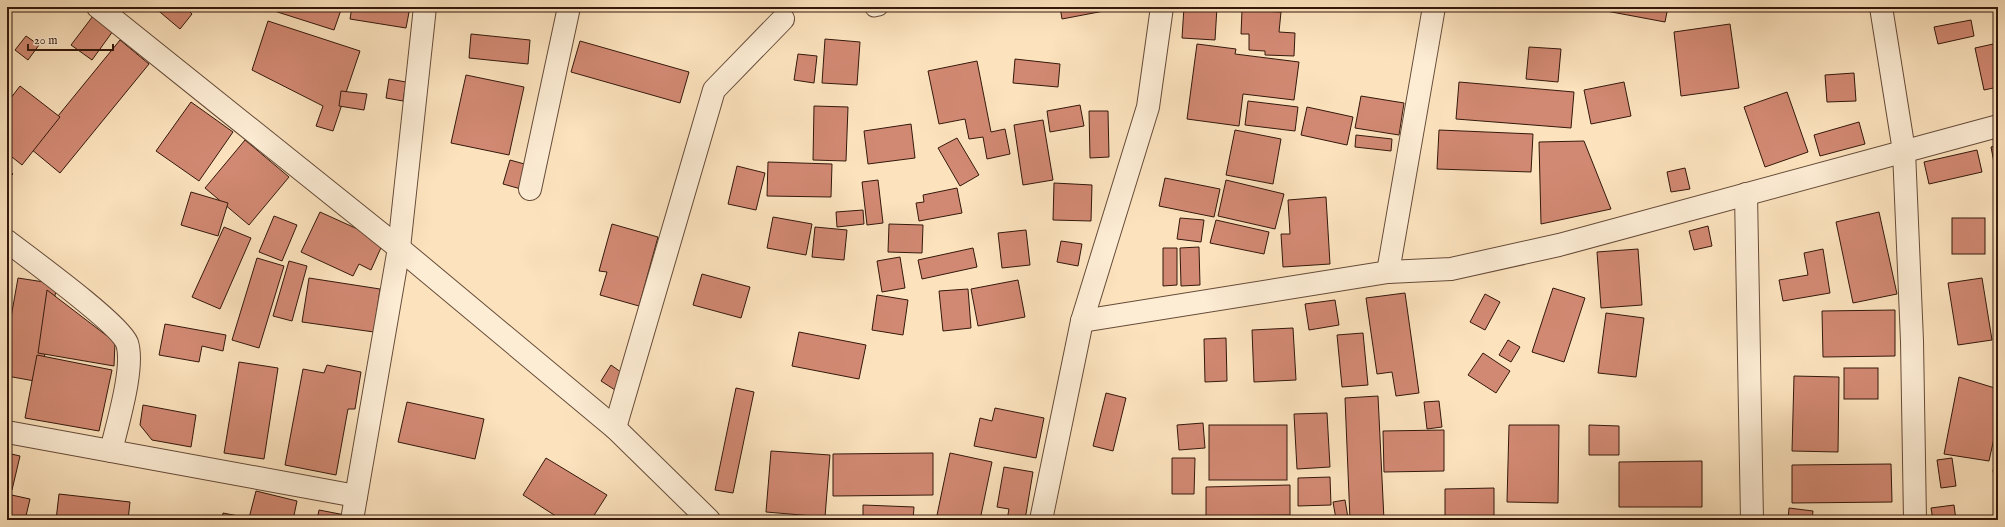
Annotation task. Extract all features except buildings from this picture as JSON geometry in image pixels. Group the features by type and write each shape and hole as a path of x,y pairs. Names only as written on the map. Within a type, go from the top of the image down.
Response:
{"street":[{"path":"98,7 399,248 615,428 709,520"},
{"path":"352,520 399,248 425,7"},
{"path":"530,189 569,7"},
{"path":"1041,520 1082,321 1148,107 1162,7"},
{"path":"1388,272 1434,7"},
{"path":"1881,7 1904,151 1912,341 1915,520"},
{"path":"615,428 714,90 783,19"},
{"path":"1082,321 1388,272 1451,269 1559,245 1998,126"},
{"path":"1746,194 1752,520"},
{"path":"7,241 110,322 127,343 129,367 111,451"},
{"path":"7,432 356,496"}]}
